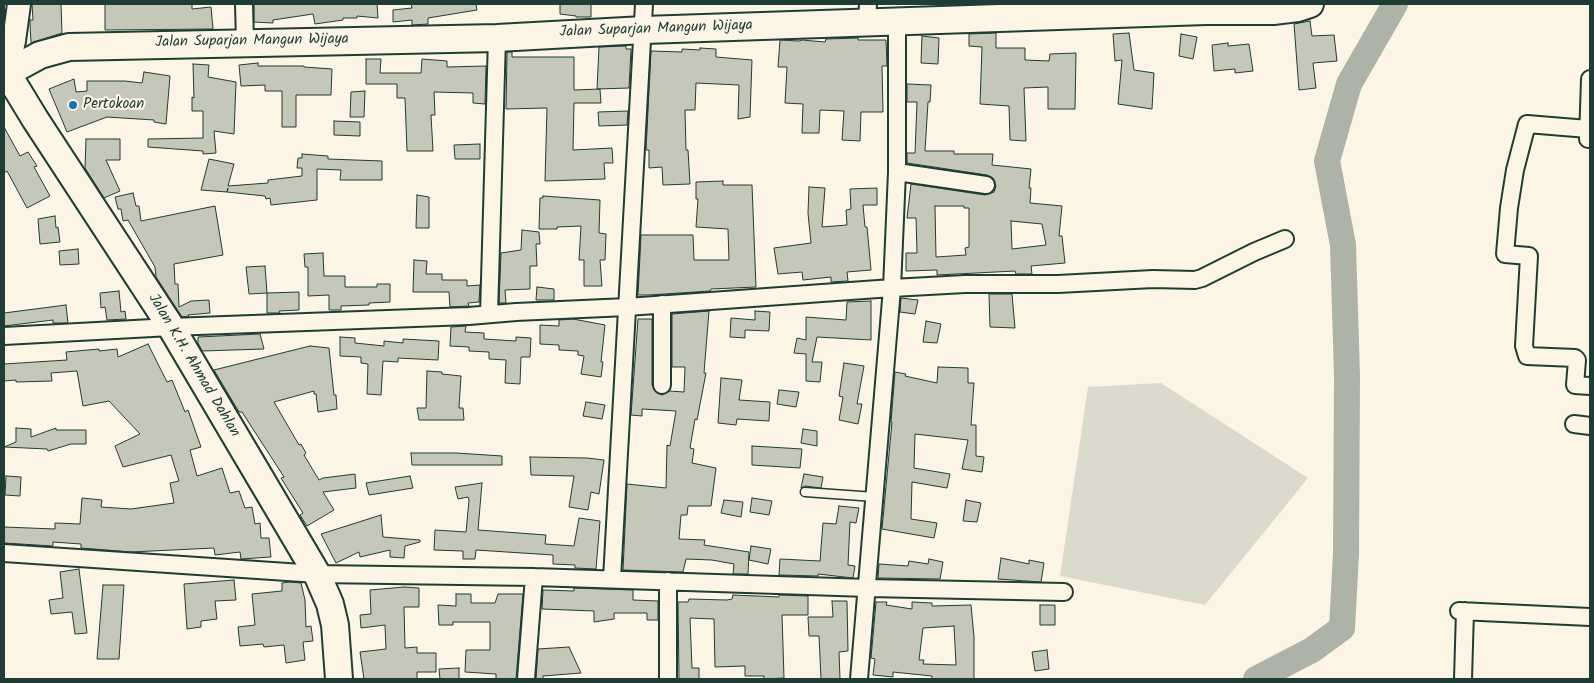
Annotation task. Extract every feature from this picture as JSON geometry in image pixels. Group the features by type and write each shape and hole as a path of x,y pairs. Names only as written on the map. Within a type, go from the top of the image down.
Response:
{"highway":[{"name":"Jalan Suparjan Mangun Wijaya","path":"6,71 40,55 69,47 497,38 644,30 868,13 897,21 1206,8 1273,11 1298,8 1310,4"},
{"name":"Jalan K.H. Ahmad Dahlan","path":"6,71 171,327 317,574 330,604 335,625 339,679"}],"main road":[{"path":"6,71 14,41 19,4"}],"street":[{"path":"244,4 245,42"},
{"path":"612,580 644,4"},
{"path":"859,679 892,288 897,172 897,21"},
{"path":"490,314 497,38"},
{"path":"1590,77 1586,133 1526,124 1509,208 1505,254 1529,256 1524,346 1527,356 1575,358 1577,360 1575,385 1590,386"},
{"path":"897,172 986,185"},
{"path":"4,336 627,307 965,284 1058,284 1153,278 1195,280 1285,239"},
{"path":"662,304 662,385"},
{"path":"1574,424 1590,426"},
{"path":"4,553 317,574 534,577 868,588 1064,592"},
{"path":"526,679 534,577"},
{"path":"668,581 668,679"},
{"path":"1464,679 1462,611 1590,617"}],"lane":[{"path":"805,492 875,497"}],"shaded area":[{"path":"1161,383 1308,478 1205,605 1060,576 1088,387"}],"building":[{"path":"32,4 61,4 62,33 31,43 30,20 33,20"},
{"path":"105,4 192,4 192,9 211,7 213,29 105,30"},
{"path":"254,4 377,4 378,18 357,16 357,18 343,18 343,20 315,24 313,14 273,20 273,23 254,22"},
{"path":"411,4 476,4 477,10 428,18 428,24 412,25 412,20 393,22 393,10 412,8"},
{"path":"560,4 591,4 591,17 560,14"},
{"path":"1310,21 1312,36 1334,35 1337,61 1313,63 1316,88 1299,90 1294,24"},
{"path":"996,33 996,48 1025,48 1025,60 1049,61 1050,54 1076,53 1075,109 1048,109 1048,87 1024,88 1026,141 1010,140 1009,106 980,104 982,47 969,46 969,34"},
{"path":"1129,33 1134,70 1154,73 1152,109 1118,104 1122,60 1115,61 1113,34"},
{"path":"1181,34 1197,37 1193,59 1179,56"},
{"path":"922,36 939,38 938,64 921,63"},
{"path":"858,38 858,40 886,40 887,66 882,66 883,112 861,112 860,141 842,140 844,111 820,110 819,133 802,133 803,104 785,103 787,67 778,67 780,40 825,42 826,39"},
{"path":"1228,43 1228,46 1249,44 1253,71 1235,73 1235,69 1214,71 1212,45"},
{"path":"626,46 626,49 631,49 629,88 597,89 599,47"},
{"path":"700,48 716,49 716,57 752,60 750,117 738,119 739,85 696,83 695,110 685,110 686,150 688,150 690,184 663,185 662,167 649,168 649,150 646,150 651,51 682,52 682,49 700,50"},
{"path":"507,52 512,52 512,57 574,57 574,90 600,89 601,103 574,103 573,150 612,148 613,163 604,163 605,179 545,181 547,108 506,109"},
{"path":"366,59 381,59 380,73 421,73 422,59 447,61 447,67 486,66 485,104 473,103 473,93 434,92 435,115 431,115 433,151 407,151 405,98 397,98 397,84 366,84"},
{"path":"258,63 258,66 304,66 332,69 331,95 296,95 296,127 282,127 282,91 265,91 265,85 241,86 239,65"},
{"path":"193,64 209,65 208,77 236,82 234,134 214,131 216,153 203,154 203,151 148,147 148,139 203,138 203,111 192,111 192,97 194,98"},
{"path":"144,72 170,76 166,124 154,122 154,120 107,117 67,132 49,89 74,79 76,92 87,91 87,81 142,83"},
{"path":"907,84 931,85 925,151 954,151 954,154 993,154 992,165 1031,169 1030,203 1062,206 1059,236 1062,236 1065,263 1031,266 1032,274 1016,274 1015,271 937,275 937,270 906,271 906,253 917,253 916,218 907,218 911,184 985,195 994,192 996,186 993,178 987,175 907,163 907,153 915,153 917,102 907,102","holes":["935,206 964,206 964,208 969,208 969,247 965,248 966,255 936,257","1011,221 1042,224 1046,245 1012,249"]},
{"path":"365,91 364,117 350,117 351,92"},
{"path":"628,111 627,125 599,126 598,112"},
{"path":"334,121 360,122 360,136 334,135"},
{"path":"4,127 20,156 28,152 37,166 34,167 50,196 27,208 7,171 4,173"},
{"path":"86,139 120,139 120,160 106,160 120,191 104,198 85,168"},
{"path":"480,144 480,159 455,159 454,145"},
{"path":"302,154 328,156 328,159 382,161 382,180 340,180 341,170 317,169 317,200 271,205 270,198 266,199 265,196 201,190 209,159 234,164 228,186 268,183 268,180 302,176 302,168 297,168 298,158 302,158"},
{"path":"723,181 723,185 752,185 756,287 638,295 641,235 693,235 694,260 729,260 728,229 696,227 698,199 696,199 696,182"},
{"path":"809,187 825,188 822,227 847,225 846,210 851,209 850,189 877,188 877,205 863,205 871,270 847,272 848,281 831,282 831,277 803,280 802,272 778,274 774,248 811,243 808,213"},
{"path":"133,193 136,206 139,206 141,221 215,206 223,255 174,264 175,284 178,284 179,307 191,301 209,300 210,313 182,317 156,277 155,267 128,220 123,221 121,209 118,209 115,197"},
{"path":"417,195 429,197 429,228 416,228"},
{"path":"543,196 600,200 599,233 606,234 605,260 600,260 602,286 584,286 584,260 579,260 581,226 539,229 540,198 543,198"},
{"path":"55,216 60,242 40,244 38,219"},
{"path":"522,230 539,232 540,244 536,244 537,266 530,266 530,289 505,290 506,303 499,303 501,253 521,250"},
{"path":"78,249 79,264 60,265 59,251"},
{"path":"323,253 324,276 345,276 345,287 377,287 377,284 390,284 390,302 341,306 341,310 329,310 329,295 308,296 308,267 305,267 304,254"},
{"path":"414,260 427,261 426,274 442,274 442,280 467,280 467,286 480,285 479,302 468,303 469,306 450,307 449,292 413,292"},
{"path":"265,266 267,293 249,294 246,267"},
{"path":"537,287 554,289 554,300 536,300"},
{"path":"119,291 121,312 125,311 126,319 107,320 105,307 101,308 100,293"},
{"path":"299,292 299,310 267,313 267,293"},
{"path":"989,294 1012,294 1015,328 990,327"},
{"path":"901,298 918,300 915,314 900,312"},
{"path":"871,301 871,340 817,337 812,362 822,362 820,382 806,381 806,354 794,353 797,338 806,340 806,317 846,320 847,302"},
{"path":"66,305 68,323 53,323 53,320 4,326 4,313"},
{"path":"709,311 704,373 706,373 690,448 694,449 692,463 716,468 711,506 688,506 687,515 681,515 679,539 705,540 704,545 749,552 748,574 733,574 734,564 712,560 686,559 683,572 623,570 627,484 666,488 667,445 670,446 676,411 642,409 642,416 631,415 638,319 652,319 652,385 657,393 662,395 669,391 684,392 685,367 672,367 672,314"},
{"path":"755,311 770,312 769,331 745,330 745,338 730,337 731,318 755,320"},
{"path":"573,319 605,325 601,377 581,374 584,356 578,355 578,351 559,350 559,345 540,344 540,325 559,326 559,320"},
{"path":"926,321 941,324 937,343 923,342"},
{"path":"466,326 465,332 484,333 484,339 516,341 516,337 531,338 530,357 521,357 520,384 505,383 506,360 489,359 489,352 469,351 469,347 450,346 451,327"},
{"path":"260,334 264,349 202,351 198,343 198,337"},
{"path":"340,337 355,338 355,343 384,346 384,341 403,343 403,339 439,341 438,360 398,358 398,362 383,361 381,395 367,394 368,364 361,363 361,357 340,356"},
{"path":"148,344 167,382 172,380 185,412 188,410 201,447 190,450 197,476 222,468 230,493 239,491 245,508 252,507 255,524 260,523 261,538 269,538 271,557 241,559 240,552 215,555 214,548 131,552 81,548 81,544 53,542 53,546 4,543 4,527 55,529 55,523 80,524 82,498 102,500 101,507 131,509 174,503 170,483 179,481 171,455 123,467 115,446 140,434 109,401 83,406 77,371 51,373 52,381 4,381 4,364 67,360 66,352 99,349 99,351 117,349 118,357"},
{"path":"310,346 329,348 337,409 318,412 314,391 274,402 299,445 301,444 306,453 304,455 319,480 355,474 356,488 323,492 334,510 307,526 300,515 303,513 281,478 284,477 242,412 239,412 214,370"},
{"path":"844,363 864,366 857,404 862,404 858,424 839,420 843,397 839,396"},
{"path":"938,367 968,368 968,383 974,383 971,425 976,425 976,456 984,457 982,472 962,469 968,440 915,434 914,468 950,474 947,488 912,482 911,519 937,523 934,538 882,529 895,372 937,383"},
{"path":"427,371 461,376 459,408 463,408 464,420 419,420 417,408 426,408"},
{"path":"721,378 742,380 739,400 770,402 769,421 737,419 736,425 718,423"},
{"path":"779,390 799,392 796,407 777,404"},
{"path":"586,402 605,405 602,419 583,416"},
{"path":"16,428 31,429 31,437 56,428 56,430 86,430 86,444 71,444 48,451 47,449 4,447 16,442"},
{"path":"803,429 817,431 817,446 801,443"},
{"path":"752,446 802,449 800,468 752,465"},
{"path":"411,453 502,456 502,465 412,465"},
{"path":"530,457 604,460 599,494 591,492 588,510 569,507 574,476 531,475"},
{"path":"804,474 823,477 821,488 805,486 801,488"},
{"path":"6,476 21,477 20,496 5,495"},
{"path":"410,476 413,488 369,495 366,483"},
{"path":"482,483 478,530 546,535 545,544 574,546 579,518 600,521 596,569 575,568 575,565 553,564 553,555 476,550 475,559 463,559 463,551 434,550 435,530 466,532 469,500 468,497 458,499 455,487"},
{"path":"752,498 772,501 769,515 750,512"},
{"path":"724,500 743,502 741,517 721,513"},
{"path":"966,500 981,503 977,522 963,521"},
{"path":"839,506 859,508 856,523 850,522 848,565 855,566 853,578 818,574 818,576 779,575 780,559 820,561 823,523 836,524"},
{"path":"381,515 383,537 420,540 420,542 405,546 404,558 390,557 390,550 360,557 359,552 336,563 321,534"},
{"path":"751,546 771,549 768,564 749,560"},
{"path":"1001,558 1029,564 1029,560 1044,563 1041,582 998,579"},
{"path":"929,559 943,562 940,579 878,578 879,564 908,566 909,561 928,564"},
{"path":"79,569 87,633 75,634 72,612 51,614 49,600 63,598 60,572"},
{"path":"234,580 236,600 215,601 217,619 201,621 201,627 187,629 184,584"},
{"path":"282,583 301,583 305,600 306,627 311,626 313,641 303,642 305,660 286,663 284,645 264,647 263,644 240,646 238,627 255,625 252,594 282,591"},
{"path":"103,585 124,585 119,659 97,659"},
{"path":"404,587 419,588 419,607 404,607 405,648 417,647 417,653 436,653 436,672 417,672 417,679 364,679 360,652 386,649 385,625 361,628 360,615 371,614 370,590"},
{"path":"574,588 633,590 633,600 658,601 658,620 647,620 647,613 614,613 614,619 594,622 594,611 542,609 543,590 574,591"},
{"path":"456,594 471,594 471,603 495,603 498,594 523,594 516,679 496,679 496,674 465,672 466,650 490,650 490,622 453,622 453,625 439,625 438,605 456,606"},
{"path":"733,595 808,596 808,615 782,615 784,678 764,679 764,676 745,676 745,666 715,667 714,619 690,618 692,668 699,668 699,679 679,679 678,602 688,602 689,599 727,600 732,599"},
{"path":"832,601 847,601 848,651 839,652 840,679 821,679 819,636 809,636 808,617 833,617"},
{"path":"876,602 887,602 886,605 912,609 912,602 932,603 932,606 971,605 974,637 974,679 932,679 932,676 893,672 893,677 873,675 875,659 871,658","holes":["954,626 956,665 923,664 924,660 919,660 923,628"]},
{"path":"1040,605 1055,605 1055,625 1040,625"},
{"path":"569,647 581,673 543,676 543,679 536,679 538,649"},
{"path":"1047,650 1049,669 1035,671 1032,652"},
{"path":"459,668 459,679 440,679 439,669"}],"waterway":[{"path":"1256,679 1312,650 1342,628 1346,554 1347,376 1343,245 1327,161 1349,84 1395,4"}],"place":[{"name":"Pertokoan","path":"73,105"}]}
